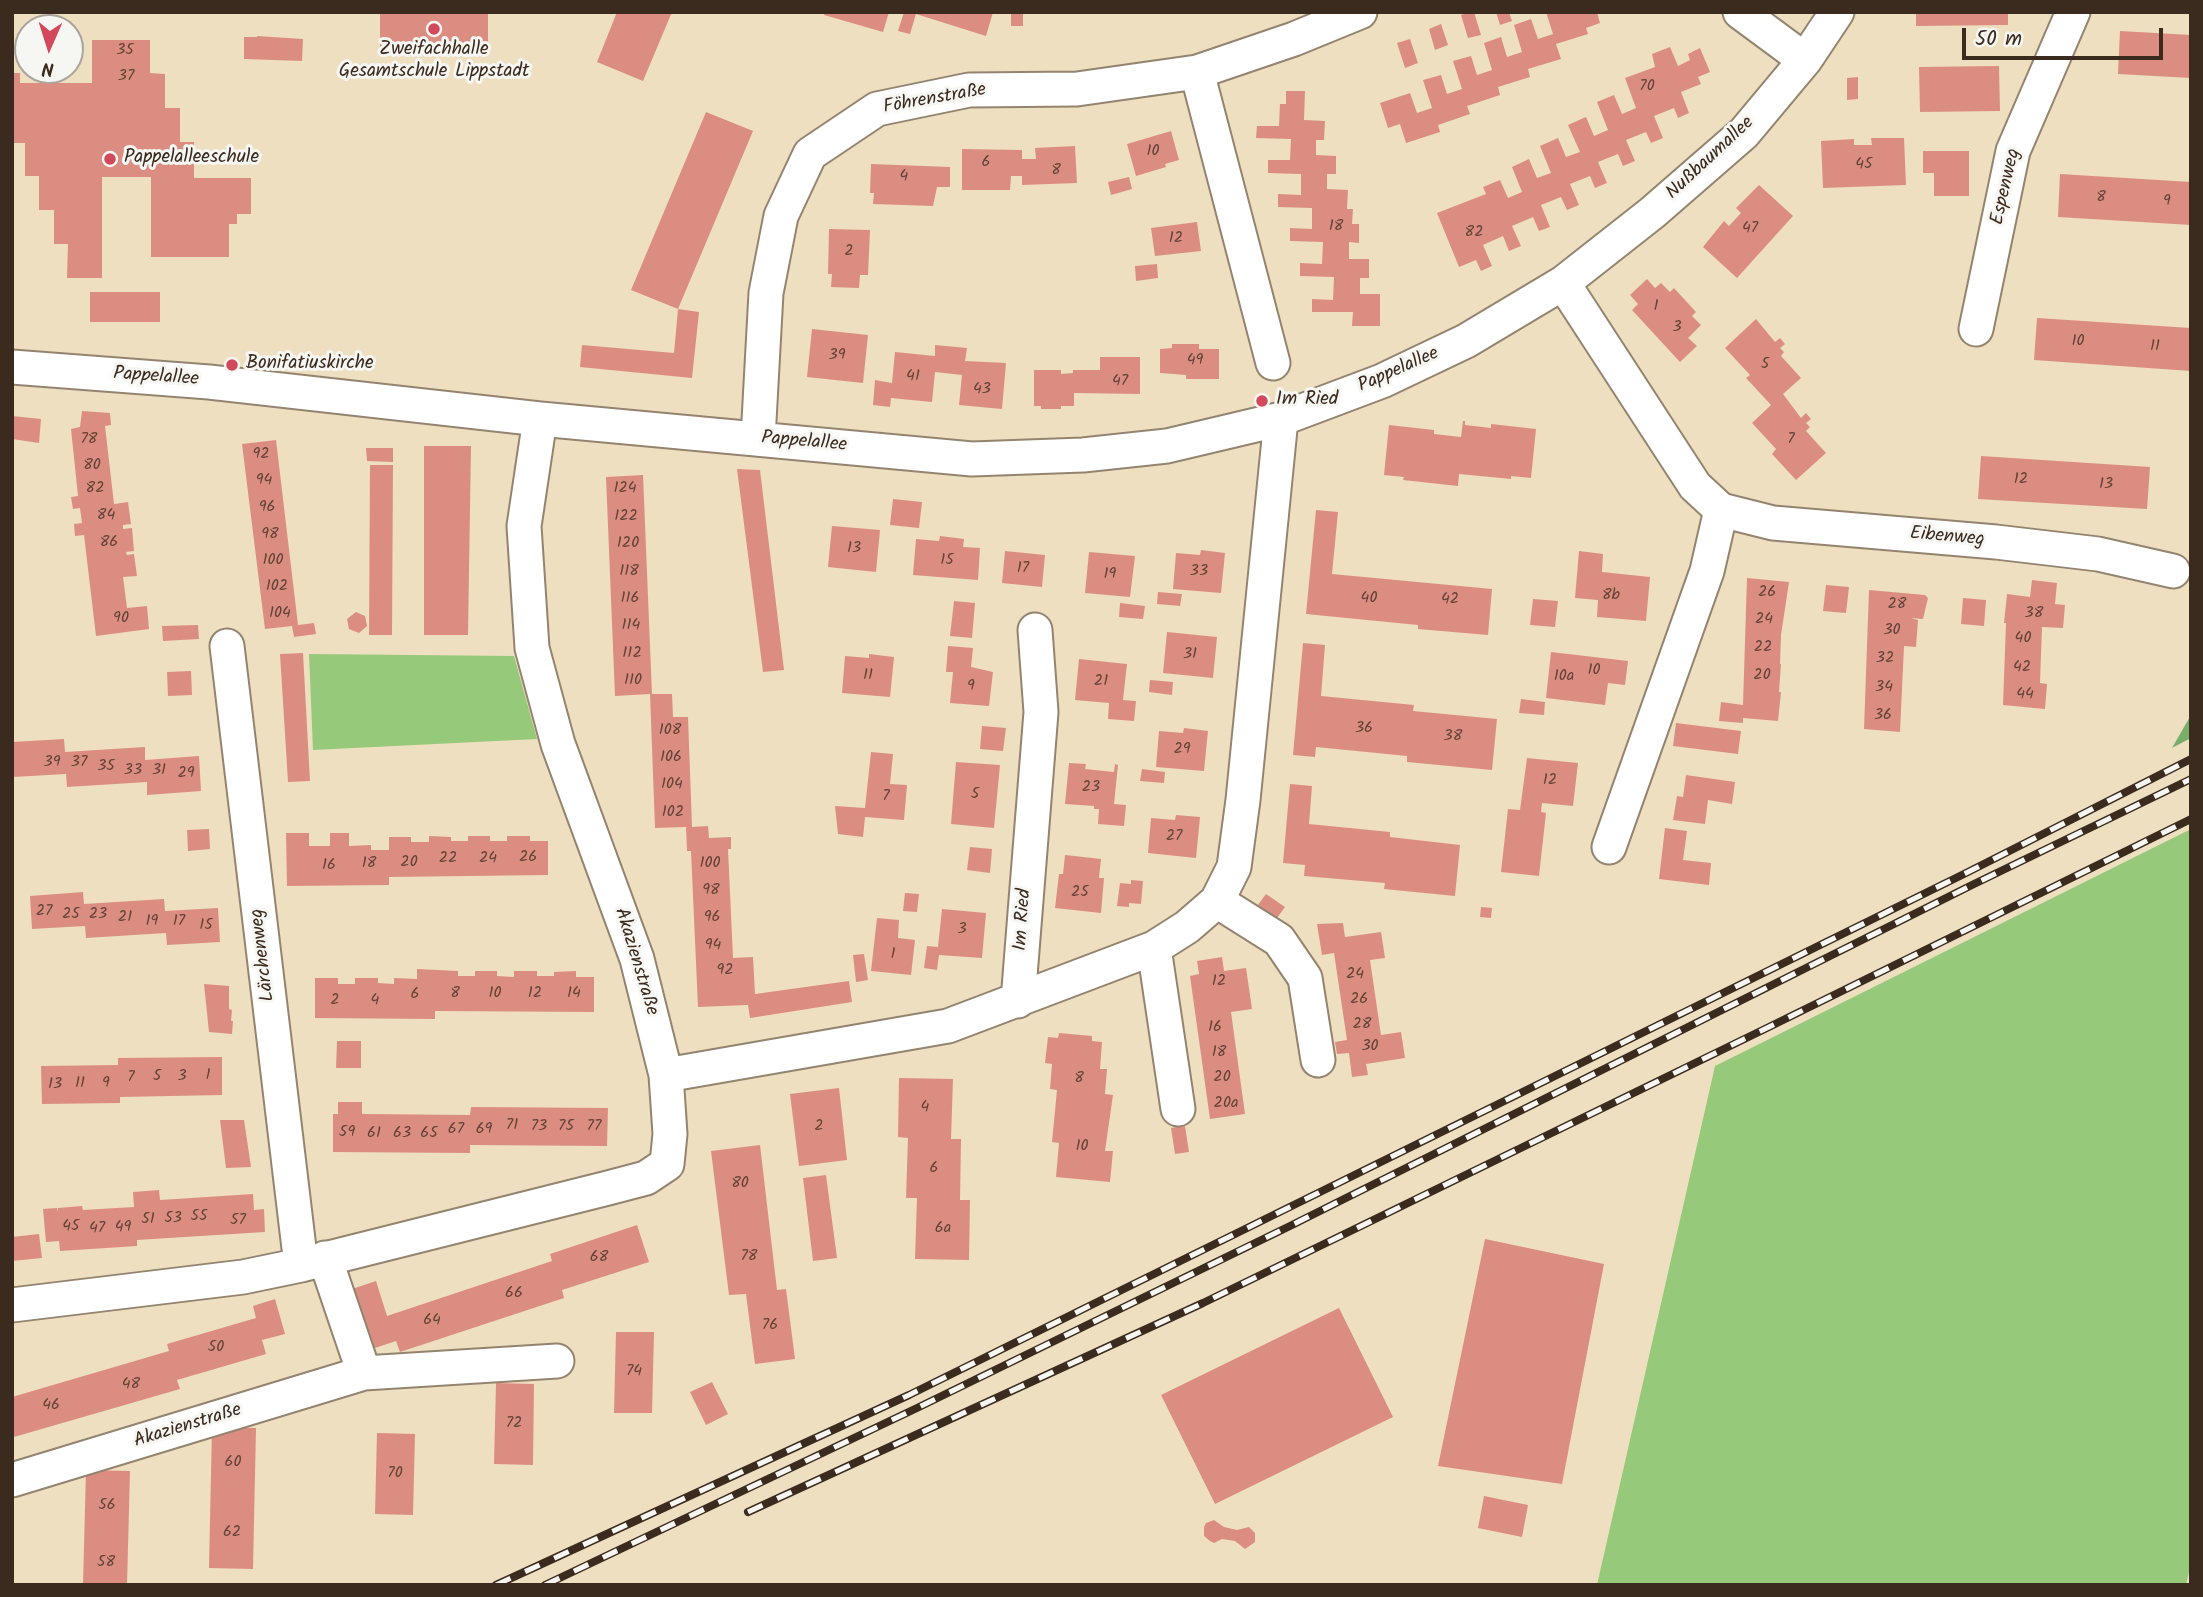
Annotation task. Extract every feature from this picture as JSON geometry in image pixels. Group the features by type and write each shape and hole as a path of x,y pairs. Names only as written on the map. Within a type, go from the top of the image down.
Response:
{"street":[{"name":"Föhrenstraße","path":"758,439 766,293 781,216 810,154 877,109 969,90 1077,89 1197,72 1294,39 1360,12"},
{"path":"1740,12 1805,60"},
{"name":"Nußbaumallee","path":"1563,283 1653,213 1744,133 1805,60 1837,12"},
{"name":"Espenweg","path":"1976,328 2013,151 2073,12"},
{"path":"1197,72 1272,363"},
{"path":"1563,283 1695,486 1720,510 1707,571 1609,848"},
{"name":"Pappelallee","path":"12,367 209,382 540,419 972,459 1083,455 1167,446 1281,419 1382,381 1466,341 1563,283"},
{"name":"Akazienstraße","path":"12,1305 243,1277 313,1262 646,1178 667,1164 670,1134 667,1075 637,959 558,744 531,648 524,526 540,419"},
{"path":"667,1075 948,1026 1154,948 1187,927 1217,901 1234,867 1281,419"},
{"name":"Eibenweg","path":"1720,510 1773,523 1996,542 2098,554 2173,571"},
{"name":"Im Ried","path":"1018,1001 1041,712 1035,630"},
{"name":"Lärchenweg","path":"227,646 313,1262"},
{"path":"1217,901 1279,940 1305,978 1318,1060"},
{"path":"1154,948 1178,1110"},
{"path":"313,1262 364,1373"},
{"name":"Akazienstraße","path":"12,1480 364,1373 557,1361"}],"green space":[{"path":"309,654 514,656 537,739 313,750"},
{"path":"2191,715 2191,738 2172,748"},
{"path":"2191,829 2191,1563 2186,1585 1597,1585 1715,1066"}],"building":[{"name":"Zweifachhalle Gesamtschule Lippstadt","path":"380,12 488,12 488,47 380,47"},
{"path":"617,12 672,12 643,81 597,62"},
{"path":"825,12 889,12 883,32 824,15"},
{"path":"904,12 993,12 986,36 916,14 910,34 898,31"},
{"path":"1011,12 1023,12 1023,26 1011,26"},
{"path":"1474,12 1481,35 1468,38 1461,15"},
{"path":"1496,12 1509,12 1512,21 1500,25"},
{"path":"1546,12 1597,12 1600,23 1586,28 1588,34 1556,44 1561,59 1528,69 1530,77 1498,87 1500,95 1467,106 1470,114 1438,125 1440,132 1406,143 1400,124 1388,128 1380,103 1410,93 1417,113 1432,108 1423,80 1441,75 1447,94 1462,89 1453,61 1471,56 1477,75 1492,70 1484,43 1501,37 1507,57 1522,52 1514,25 1531,19 1538,39 1553,34"},
{"path":"1916,12 2008,12 2008,25 1916,26"},
{"path":"1441,24 1448,45 1435,50 1429,29"},
{"path":"2120,31 2191,35 2191,78 2118,74"},
{"path":"244,37 303,39 302,61 244,59"},
{"path":"1410,39 1418,63 1405,68 1397,43"},
{"name":"Pappelalleeschule","path":"92,40 150,40 150,73 165,74 165,108 180,108 180,142 194,142 194,178 251,178 251,214 237,214 237,224 229,224 229,257 151,257 151,177 102,177 102,278 67,278 68,244 54,244 54,210 39,210 39,176 25,176 25,143 12,143 12,73 14,84 92,83"},
{"path":"1670,47 1678,66 1690,60 1688,54 1700,48 1710,72 1698,77 1701,84 1681,92 1689,113 1678,118 1674,108 1654,116 1663,138 1651,143 1646,132 1626,140 1635,161 1623,166 1618,154 1598,162 1607,183 1595,188 1590,176 1570,184 1579,205 1567,210 1561,197 1541,205 1550,227 1539,231 1533,217 1512,226 1521,246 1509,251 1503,236 1483,245 1492,266 1481,271 1476,260 1459,267 1437,213 1486,194 1483,187 1500,180 1508,198 1522,192 1512,167 1529,159 1537,178 1551,173 1540,146 1558,138 1566,157 1580,152 1568,125 1586,117 1594,136 1608,130 1597,102 1614,95 1622,114 1636,108 1625,78 1655,67 1652,54"},
{"path":"1999,66 2000,111 1920,112 1919,67"},
{"path":"1858,77 1858,99 1847,100 1847,78"},
{"path":"1286,91 1305,91 1304,120 1325,121 1324,140 1316,140 1316,155 1336,156 1336,174 1327,174 1327,189 1348,190 1347,209 1353,209 1352,224 1359,224 1359,243 1349,242 1349,259 1369,259 1369,278 1360,278 1360,294 1380,294 1380,326 1352,326 1353,312 1312,312 1312,299 1333,300 1334,277 1300,276 1300,263 1322,264 1323,242 1290,241 1290,228 1312,229 1312,208 1278,207 1278,194 1301,195 1301,174 1268,173 1268,160 1290,160 1291,139 1256,138 1257,126 1279,126 1280,104 1286,104"},
{"path":"706,112 753,131 678,309 631,290"},
{"path":"1171,131 1179,160 1136,176 1127,144"},
{"path":"1871,138 1904,138 1906,185 1823,188 1821,141 1854,139 1854,145 1872,145"},
{"path":"1075,146 1077,183 1022,185 1022,176 1011,176 1010,190 962,190 962,149 1022,150 1022,159 1036,159 1035,148"},
{"path":"1923,151 1969,151 1969,196 1934,196 1934,173 1923,173"},
{"path":"871,164 950,167 950,187 937,187 933,206 873,204 874,193 870,193"},
{"path":"2060,174 2191,182 2191,225 2058,217"},
{"path":"1129,177 1132,189 1111,195 1108,182"},
{"path":"1759,185 1793,216 1737,278 1703,247 1724,221 1729,226 1741,213 1736,208"},
{"path":"1197,222 1201,251 1155,256 1151,228"},
{"path":"829,229 870,230 868,275 860,275 859,288 831,287 832,274 828,274"},
{"path":"1157,264 1158,278 1136,281 1135,266"},
{"path":"1647,279 1655,288 1661,283 1670,292 1674,288 1696,312 1692,316 1701,325 1688,338 1697,346 1680,362 1632,310 1638,304 1630,295"},
{"path":"90,292 160,292 160,322 90,322"},
{"path":"678,309 699,312 692,378 580,367 582,345 674,353"},
{"path":"2037,318 2191,328 2191,371 2034,360"},
{"path":"1756,319 1775,342 1780,338 1785,344 1780,348 1784,352 1781,356 1801,378 1783,394 1801,418 1806,413 1811,419 1806,423 1810,427 1806,431 1826,453 1796,480 1772,454 1776,449 1752,423 1771,405 1746,378 1750,375 1725,348"},
{"path":"812,329 868,335 863,383 807,377"},
{"path":"1172,344 1199,344 1199,349 1219,349 1219,379 1186,379 1186,375 1160,373 1160,349 1172,348"},
{"path":"935,345 967,348 965,361 1006,363 1002,409 959,405 962,375 935,372 932,402 891,398 890,407 873,405 875,380 892,383 895,352 935,356"},
{"path":"1100,357 1140,357 1140,394 1074,393 1074,406 1041,409 1041,406 1034,406 1034,370 1061,370 1061,374 1073,373 1073,370 1100,370"},
{"path":"82,411 110,413 111,425 105,426 114,504 128,502 131,524 123,525 123,529 132,528 134,551 126,552 127,555 134,554 137,576 123,577 127,608 147,606 149,629 96,636 84,535 75,536 74,524 82,523 80,508 73,509 71,497 78,496 71,429 80,427"},
{"path":"12,416 41,419 39,443 12,439"},
{"path":"1463,421 1465,425 1491,428 1491,424 1536,429 1531,478 1511,476 1511,479 1459,474 1458,486 1403,480 1404,477 1384,475 1389,425 1434,430 1434,434 1461,437"},
{"path":"276,440 298,625 314,623 316,634 294,637 292,626 265,629 242,444"},
{"path":"424,446 471,446 468,635 424,635"},
{"path":"366,448 393,448 393,462 367,461"},
{"path":"1981,456 2150,467 2147,509 1978,499"},
{"path":"370,465 393,465 392,635 369,635"},
{"path":"737,469 760,470 784,670 763,672"},
{"path":"643,475 652,694 672,694 673,717 688,717 692,827 708,826 709,838 731,837 731,849 728,849 733,958 753,957 755,994 849,981 852,1002 750,1018 748,1005 698,1007 691,851 687,851 686,827 655,828 650,694 615,696 606,477"},
{"path":"893,499 922,502 919,528 890,525"},
{"path":"1316,510 1338,512 1332,574 1492,589 1488,635 1306,614"},
{"path":"832,526 880,530 876,572 828,567"},
{"path":"940,536 964,539 963,547 980,548 978,580 913,575 916,539 939,541"},
{"path":"1201,550 1225,553 1221,593 1173,589 1176,553 1200,555"},
{"path":"1005,551 1045,555 1042,587 1002,583"},
{"path":"1579,551 1603,554 1602,572 1650,577 1646,621 1597,617 1598,600 1575,598"},
{"path":"1089,552 1135,556 1130,597 1085,593"},
{"path":"1747,578 1789,582 1781,635 1778,721 1743,718 1743,723 1719,721 1721,702 1743,705"},
{"path":"2032,580 2057,583 2055,604 2065,605 2063,628 2042,627 2040,683 2047,684 2045,709 2003,705 2007,594 2030,597"},
{"path":"1826,585 1849,587 1846,613 1823,611"},
{"path":"1869,590 1925,595 1928,598 1923,619 1911,618 1918,620 1916,647 1904,646 1900,732 1864,729"},
{"path":"1158,592 1182,594 1180,606 1157,604"},
{"path":"1963,598 1986,600 1984,626 1961,624"},
{"path":"1533,599 1558,601 1555,627 1530,625"},
{"path":"954,601 975,603 972,638 950,636"},
{"path":"1120,603 1145,606 1143,619 1119,617"},
{"path":"356,612 365,616 367,626 359,633 349,629 347,619"},
{"path":"198,625 199,639 163,641 162,626"},
{"path":"1167,632 1217,637 1213,678 1163,673"},
{"path":"1303,643 1325,645 1321,696 1414,705 1413,711 1497,719 1492,770 1407,762 1407,756 1316,747 1315,757 1293,755"},
{"path":"948,646 973,648 971,667 993,672 989,706 950,703 953,672 946,672"},
{"path":"1551,652 1628,661 1625,685 1608,683 1605,705 1546,698"},
{"path":"303,653 310,781 288,782 280,654"},
{"path":"869,654 894,657 890,697 842,693 845,656 869,658"},
{"path":"1079,659 1127,664 1123,700 1136,701 1134,721 1108,719 1109,703 1075,700"},
{"path":"191,671 192,695 168,696 167,672"},
{"path":"1150,680 1173,682 1172,695 1149,692"},
{"path":"1521,699 1545,702 1544,715 1519,713"},
{"path":"1676,723 1741,731 1738,754 1673,746"},
{"path":"982,726 1006,728 1003,751 980,749"},
{"path":"1184,728 1208,731 1204,771 1156,767 1159,731 1183,733"},
{"path":"64,739 65,752 145,747 145,760 199,756 201,791 147,795 147,782 67,787 66,774 13,777 12,742"},
{"path":"871,752 893,754 890,784 907,785 904,820 865,817 863,837 838,834 835,806 865,808"},
{"path":"1527,758 1578,763 1573,806 1542,803 1541,812 1546,813 1539,876 1501,872 1508,809 1520,810"},
{"path":"956,762 1000,765 994,828 951,824"},
{"path":"1069,763 1086,764 1085,769 1114,772 1115,764 1118,765 1114,804 1126,805 1124,826 1098,824 1099,809 1094,809 1094,806 1065,804"},
{"path":"1142,769 1165,772 1164,783 1140,781"},
{"path":"1686,775 1735,782 1732,804 1708,800 1705,824 1673,820 1677,796 1683,797"},
{"path":"1290,784 1312,786 1309,824 1390,832 1390,837 1460,845 1455,896 1384,889 1385,883 1304,876 1305,865 1283,863"},
{"path":"1176,815 1200,817 1196,858 1148,853 1151,818 1175,820"},
{"path":"1665,828 1687,831 1683,860 1711,863 1709,885 1659,879"},
{"path":"209,829 210,849 188,851 187,830"},
{"path":"286,833 309,833 309,846 330,846 330,833 349,833 349,846 371,845 371,850 389,850 389,837 411,837 411,842 429,842 429,836 451,837 451,841 468,841 468,836 490,836 490,841 507,841 507,836 530,836 530,841 548,841 548,875 389,877 389,885 287,886"},
{"path":"970,847 992,849 990,873 967,870"},
{"path":"1065,855 1101,859 1099,878 1104,878 1101,913 1055,908 1059,874 1063,874"},
{"path":"1131,880 1143,881 1141,904 1117,906 1120,883 1131,884"},
{"path":"83,892 84,904 164,899 165,911 218,908 220,942 167,945 166,933 86,938 85,926 32,929 30,896"},
{"path":"905,893 919,894 917,912 903,911"},
{"path":"1266,894 1285,907 1277,918 1258,905"},
{"path":"1481,907 1492,908 1491,918 1480,917"},
{"path":"942,909 986,913 982,958 939,955 937,970 924,968 927,946 938,947"},
{"path":"877,918 899,920 898,938 915,940 911,975 871,971"},
{"path":"1343,923 1345,937 1381,932 1385,958 1370,960 1381,1035 1401,1032 1405,1058 1366,1064 1368,1075 1352,1077 1349,1053 1337,1054 1335,1042 1347,1040 1334,953 1322,955 1317,924"},
{"path":"864,954 868,980 856,982 853,955"},
{"path":"1222,957 1224,971 1246,968 1252,1009 1231,1012 1245,1114 1210,1119 1190,976 1199,974 1197,961"},
{"path":"417,969 458,971 458,976 475,976 475,971 497,971 497,976 514,977 514,971 537,971 537,976 554,976 554,972 576,971 576,977 594,977 594,1012 435,1011 435,1019 315,1018 315,978 338,978 338,984 355,984 355,978 378,978 378,983 394,984 394,978 417,979"},
{"path":"204,984 229,986 232,1034 209,1032"},
{"path":"1059,1033 1092,1036 1092,1041 1102,1042 1100,1069 1107,1069 1105,1094 1113,1095 1105,1151 1113,1151 1110,1182 1056,1177 1059,1143 1052,1142 1057,1090 1050,1089 1052,1064 1045,1063 1048,1037 1058,1038"},
{"path":"337,1041 361,1041 361,1068 336,1068"},
{"path":"222,1057 222,1095 120,1097 120,1103 42,1104 41,1066 118,1065 118,1058"},
{"path":"899,1078 953,1079 951,1139 961,1139 960,1200 970,1200 969,1260 915,1259 917,1198 906,1198 908,1138 898,1137"},
{"path":"839,1088 847,1160 799,1166 790,1094"},
{"path":"338,1102 362,1102 362,1114 470,1115 471,1107 608,1108 607,1146 470,1145 470,1153 333,1152 333,1114 338,1114"},
{"path":"220,1120 244,1120 251,1167 226,1168"},
{"path":"1185,1126 1189,1152 1175,1154 1171,1128"},
{"path":"760,1145 777,1290 786,1289 795,1359 755,1364 746,1294 729,1295 711,1151"},
{"path":"826,1175 837,1258 813,1261 803,1178"},
{"path":"159,1190 160,1200 253,1194 254,1210 264,1209 265,1232 137,1240 137,1246 60,1251 59,1241 46,1242 43,1209 57,1208 57,1212 58,1208 82,1206 83,1210 134,1207 133,1192"},
{"path":"637,1225 649,1262 562,1290 564,1298 400,1352 396,1341 372,1349 352,1289 376,1281 387,1316 552,1261 550,1254"},
{"path":"39,1234 42,1258 12,1261 12,1237"},
{"path":"1485,1239 1604,1264 1562,1484 1438,1466"},
{"path":"275,1299 285,1334 262,1340 266,1354 177,1380 180,1389 14,1437 12,1397 169,1351 167,1344 256,1318 253,1306"},
{"path":"1339,1308 1393,1417 1215,1504 1161,1395"},
{"path":"616,1332 654,1332 652,1413 614,1413"},
{"path":"712,1382 728,1414 706,1425 690,1392"},
{"path":"496,1383 534,1384 533,1465 494,1464"},
{"path":"212,1427 256,1428 253,1569 209,1568"},
{"path":"377,1433 415,1434 413,1515 375,1514"},
{"path":"86,1470 130,1471 127,1585 83,1585"},
{"path":"1484,1496 1528,1505 1522,1537 1478,1528"},
{"path":"1214,1520 1224,1527 1237,1530 1249,1527 1255,1533 1255,1542 1245,1549 1235,1541 1210,1541 1204,1536 1204,1527 1206,1523"}],"railway":[{"path":"496,1585 909,1395 1966,873 2191,759"},
{"path":"545,1585 1290,1226 1974,884 2191,779"},
{"path":"748,1512 1203,1303 2191,819"}],"place":[{"name":"Zweifachhalle Gesamtschule Lippstadt","path":"434,29"},
{"name":"Pappelalleeschule","path":"110,159"},
{"name":"Bonifatiuskirche","path":"232,365"},
{"name":"Im Ried","path":"1262,401"}]}
